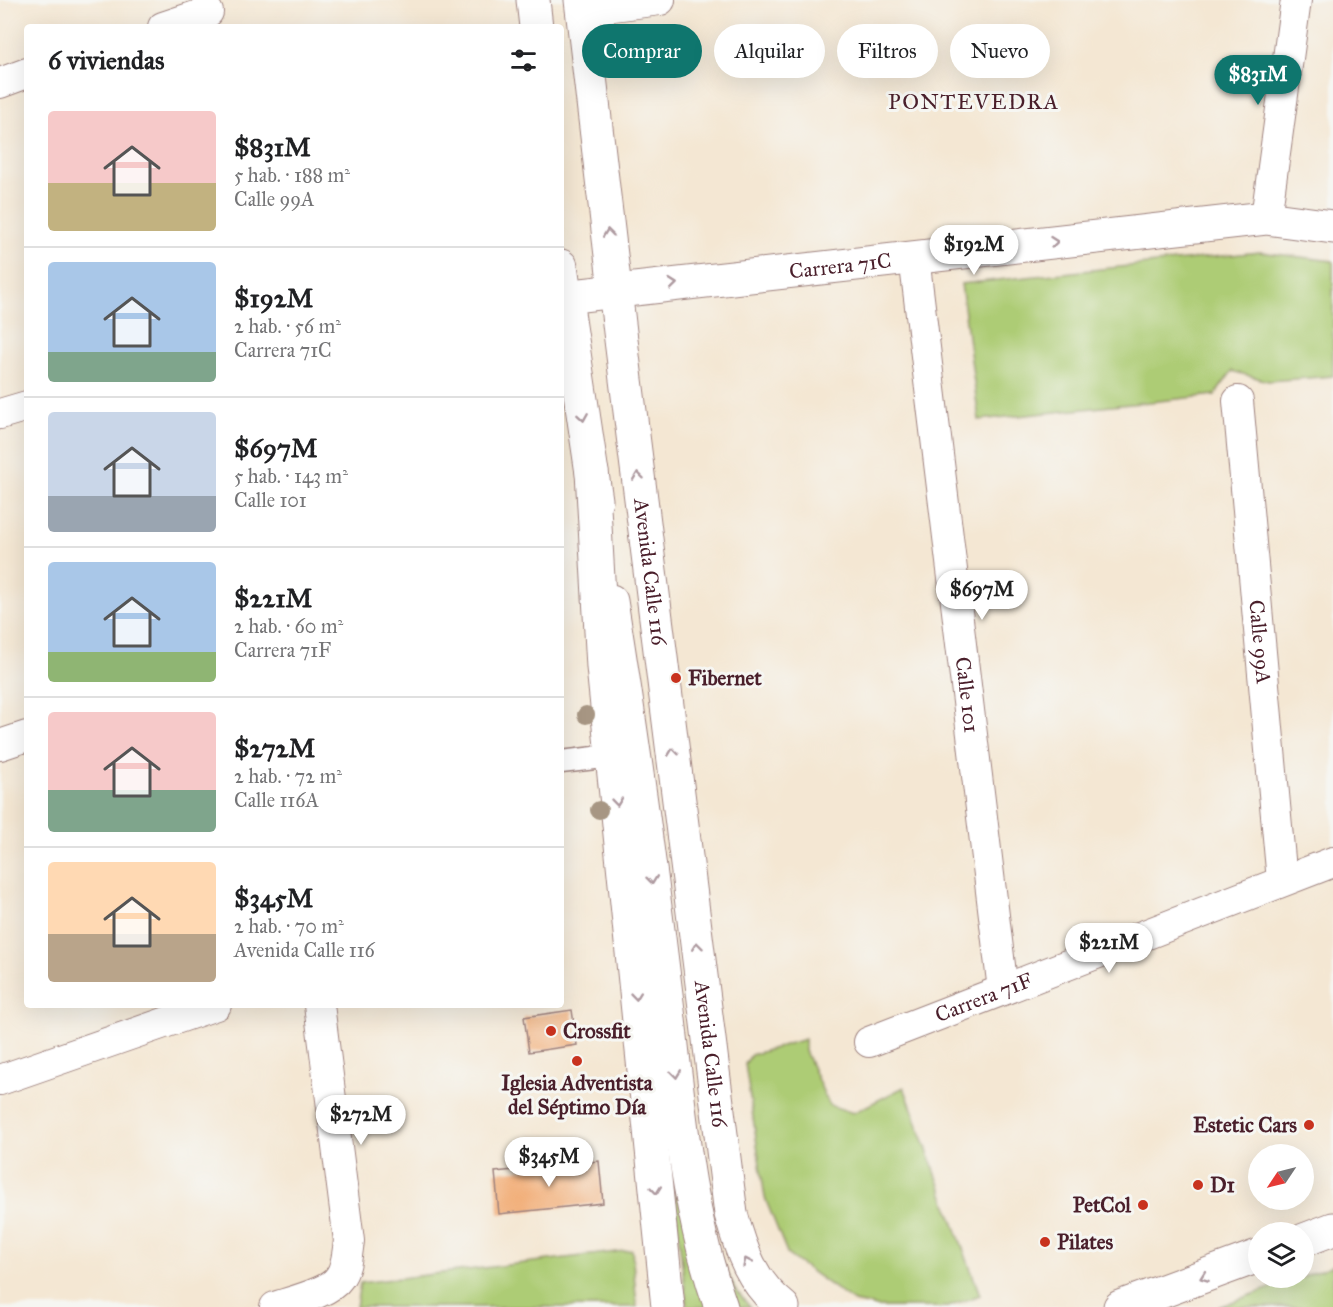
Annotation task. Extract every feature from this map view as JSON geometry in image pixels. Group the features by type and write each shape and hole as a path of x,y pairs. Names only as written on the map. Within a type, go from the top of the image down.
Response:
{"main road":[{"path":"533,0 536,24"},
{"name":"Avenida Calle 116","path":"581,5 731,1214 748,1265 768,1295 783,1307"},
{"name":"Carrera 71C","path":"564,287 615,291 1266,218 1333,227"},
{"name":"Avenida Calle 116","path":"564,299 642,801 690,1195 707,1268 721,1307"},
{"path":"592,472 603,668 668,1307"},
{"path":"1314,1236 1333,1229"},
{"path":"1120,1307 1248,1261"}],"street":[{"path":"581,5 660,0"},
{"path":"1266,218 1296,0"},
{"path":"173,24 208,13"},
{"path":"0,83 24,74"},
{"name":"Calle 101","path":"914,257 1004,990"},
{"name":"Calle 99A","path":"1238,401 1282,881"},
{"path":"0,414 24,407"},
{"path":"0,745 24,737"},
{"path":"564,762 612,756"},
{"name":"Carrera 71F","path":"869,1042 1333,862"},
{"path":"0,1080 207,1008"},
{"path":"275,1307 321,1291 339,1279 346,1262 349,1241 319,1008"}],"green space":[{"path":"1259,252 1333,261 1333,376 1268,381 1232,371 1215,395 979,420 961,284"},
{"path":"805,1039 805,1051 829,1105 853,1113 904,1087 980,1295 948,1307 877,1307 854,1302 788,1255 765,1198 745,1064 751,1055"},
{"path":"668,1144 735,1289 750,1307 687,1307"},
{"path":"632,1250 637,1307 356,1307 360,1283"},
{"path":"1333,1265 1333,1307 1218,1307 1270,1288 1314,1288 1314,1272"}],"building":[{"name":"Crossfit","path":"572,1010 577,1045 529,1052 524,1017"},
{"path":"599,1161 603,1203 499,1214 495,1172"}],"place":[{"name":"Fibernet","path":"676,678"},
{"name":"Crossfit","path":"551,1031"},
{"name":"Iglesia Adventista del Séptimo Día","path":"577,1061"},
{"name":"Estetic Cars","path":"1309,1125"},
{"name":"D1","path":"1198,1185"},
{"name":"PetCol","path":"1143,1205"},
{"name":"Pilates","path":"1045,1242"}],"district":[{"name":"PONTEVEDRA","path":"974,101"}]}
